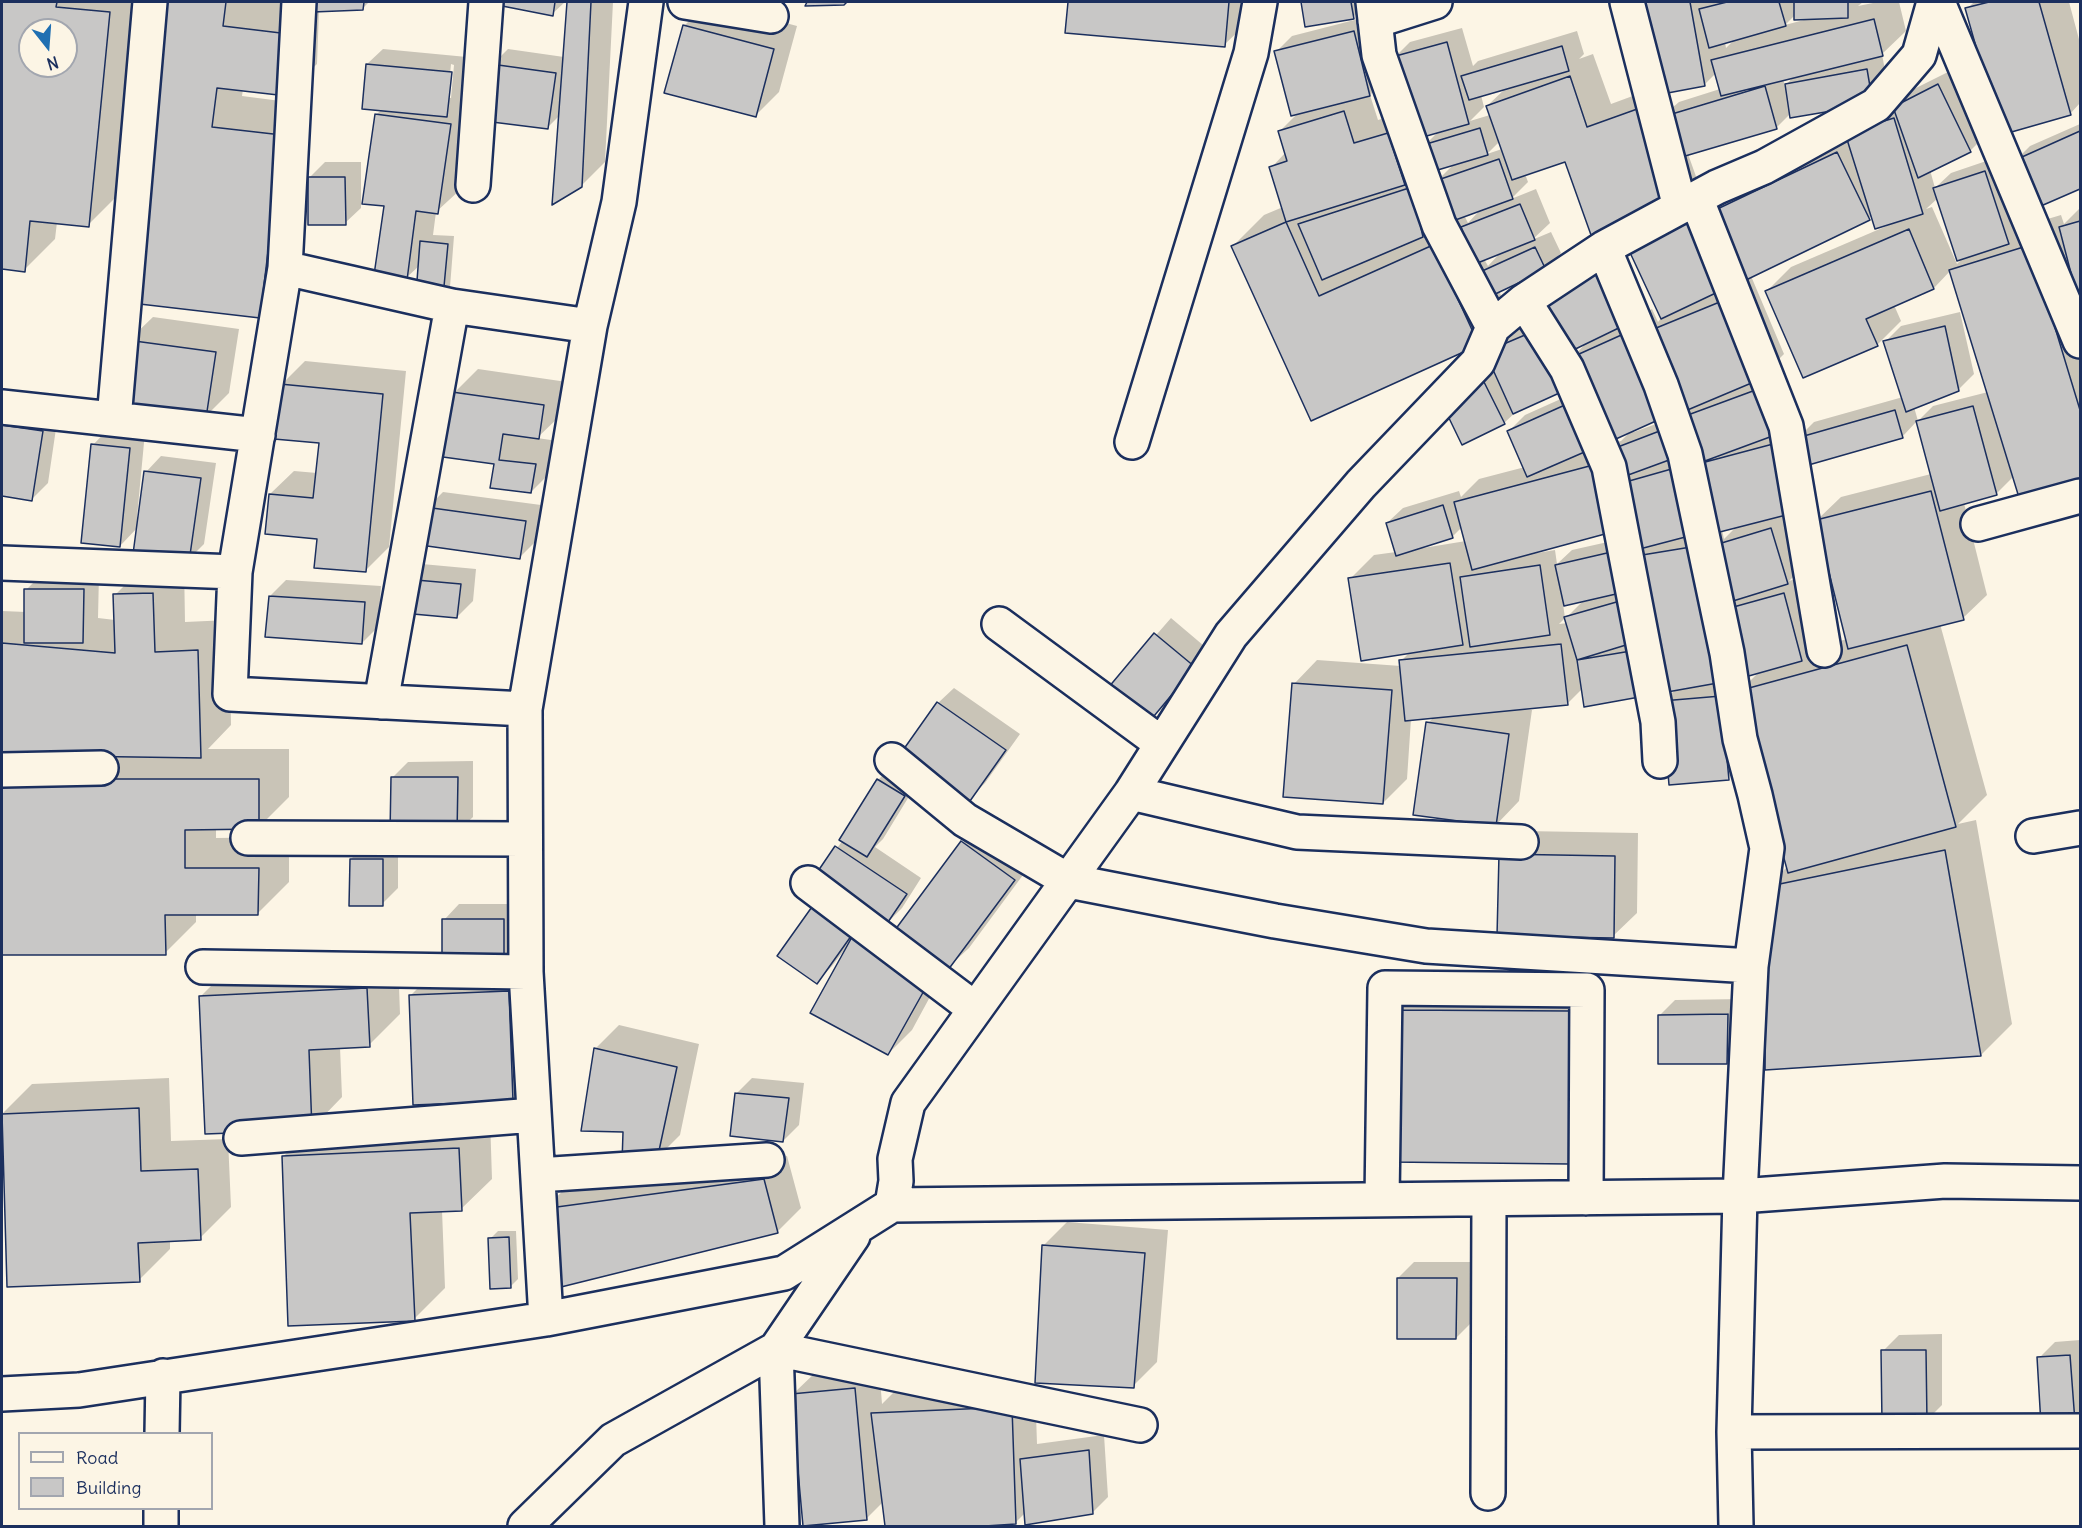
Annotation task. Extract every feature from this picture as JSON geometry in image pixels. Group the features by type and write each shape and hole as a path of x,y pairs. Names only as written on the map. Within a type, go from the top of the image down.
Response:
{"street":[{"path":"114,419 150,2"},
{"path":"299,2 285,268 236,572 230,694 525,709"},
{"path":"473,185 486,2"},
{"path":"546,1319 526,972 525,709 590,326 619,202 646,2"},
{"path":"685,2 771,16"},
{"path":"1132,442 1251,53 1260,2"},
{"path":"1435,2 1374,11 1379,55 1439,225 1493,327"},
{"path":"1627,2 1688,202 1786,426 1824,651"},
{"path":"892,1205 896,1181 895,1160 908,1104 1131,793 1231,635 1361,484 1478,362 1493,327 1524,301 1604,248 1688,202 1764,167 1876,105 1919,55 1936,2"},
{"path":"1936,2 2080,341"},
{"path":"1604,248 1661,385 1685,454 1727,653 1740,739 1767,848 1751,966 1740,1196 1734,1432 1736,1527"},
{"path":"285,268 452,306 590,326"},
{"path":"1524,301 1568,369 1609,467 1658,722 1660,761"},
{"path":"381,702 452,306"},
{"path":"2,407 258,435"},
{"path":"1978,524 2080,496"},
{"path":"2,563 236,572"},
{"path":"999,624 1162,744"},
{"path":"891,760 965,820 1069,881 1275,921 1426,946 1751,966"},
{"path":"2,770 101,768"},
{"path":"1131,793 1297,832 1521,842"},
{"path":"2033,836 2080,828"},
{"path":"248,838 525,839"},
{"path":"808,882 975,1009"},
{"path":"203,967 526,972"},
{"path":"1382,1200 1385,988 1587,990 1586,1198"},
{"path":"241,1138 534,1115"},
{"path":"537,1175 767,1160"},
{"path":"2,1394 79,1390 546,1319 784,1273 892,1205 1740,1196 1945,1181 2080,1183"},
{"path":"1488,1493 1489,1199"},
{"path":"525,1527 613,1440 776,1349 861,1225"},
{"path":"776,1349 1140,1425"},
{"path":"776,1349 782,1527"},
{"path":"162,1432 163,1376"},
{"path":"1734,1432 2080,1431"},
{"path":"160,1527 161,1510"}],"building":[{"path":"2,2 57,2 56,7 110,12 89,227 30,221 25,272 2,269"},
{"path":"167,2 226,2 223,26 289,34 287,96 217,88 212,127 282,135 260,318 131,303"},
{"path":"313,2 364,2 363,10 313,12"},
{"path":"493,2 555,2 553,16 492,4"},
{"path":"567,2 591,2 582,187 552,205"},
{"path":"807,2 847,2 844,5 805,6"},
{"path":"1068,2 1229,2 1225,47 1065,33"},
{"path":"1301,2 1351,2 1354,19 1305,27"},
{"path":"1640,2 1690,2 1705,86 1657,95"},
{"path":"1727,2 1779,2 1786,26 1709,48 1699,9"},
{"path":"1794,2 1848,2 1848,18 1794,20"},
{"path":"1989,2 2039,2 2071,115 2001,135 1965,8"},
{"path":"1874,19 1883,56 1721,96 1711,60"},
{"path":"683,25 774,49 756,117 664,93"},
{"path":"1354,31 1370,96 1291,116 1274,51"},
{"path":"1447,42 1469,124 1416,139 1392,57"},
{"path":"1562,46 1569,71 1469,100 1461,76"},
{"path":"366,64 452,72 447,117 362,109"},
{"path":"491,64 556,73 548,129 484,121"},
{"path":"1867,69 1873,104 1790,118 1785,84"},
{"path":"1570,76 1587,127 1640,108 1675,206 1591,235 1565,162 1512,180 1486,106"},
{"path":"1938,84 1971,152 1918,178 1893,107"},
{"path":"1765,86 1777,129 1675,159 1662,117"},
{"path":"1344,111 1354,143 1388,133 1405,185 1286,222 1269,167 1287,161 1278,131"},
{"path":"375,114 451,124 438,214 416,211 407,280 374,275 384,206 362,204"},
{"path":"1894,118 1923,214 1875,229 1845,133"},
{"path":"1480,128 1488,155 1431,172 1423,145"},
{"path":"2080,131 2080,189 2034,209 2013,161"},
{"path":"1837,152 1870,220 1744,281 1711,212"},
{"path":"1499,159 1513,199 1450,222 1435,181"},
{"path":"1985,171 2009,244 1957,261 1933,188"},
{"path":"308,177 345,177 346,225 308,225"},
{"path":"1412,187 1423,237 1322,280 1298,224"},
{"path":"1520,204 1535,240 1475,264 1461,227"},
{"path":"1685,215 1720,291 1661,319 1626,244"},
{"path":"2080,221 2080,308 2059,227"},
{"path":"1286,222 1319,296 1433,245 1479,345 1311,421 1231,246"},
{"path":"1909,229 1934,289 1866,319 1878,346 1803,378 1765,291"},
{"path":"420,241 448,244 443,297 416,294"},
{"path":"2030,245 2080,410 2080,485 2021,504 1949,270"},
{"path":"1535,247 1546,270 1491,296 1480,272"},
{"path":"1604,270 1629,323 1561,356 1536,303"},
{"path":"1727,299 1761,379 1678,414 1644,333"},
{"path":"1945,326 1959,391 1906,412 1883,341"},
{"path":"1539,329 1566,390 1513,414 1485,352"},
{"path":"1628,332 1667,416 1607,443 1568,359"},
{"path":"127,340 216,352 206,418 118,406"},
{"path":"1481,376 1505,424 1462,445 1447,414"},
{"path":"280,384 383,394 366,572 314,568 317,539 265,534 269,494 313,498 319,443 274,439"},
{"path":"1761,388 1778,434 1694,465 1677,419"},
{"path":"452,392 544,405 539,439 503,434 499,460 536,464 531,493 490,488 494,464 443,457"},
{"path":"1576,400 1596,447 1527,477 1507,431"},
{"path":"1973,406 1997,495 1940,511 1916,421"},
{"path":"1895,410 1903,438 1805,466 1797,438"},
{"path":"2,425 43,431 32,501 2,496"},
{"path":"1670,427 1680,456 1620,478 1610,450"},
{"path":"91,444 130,448 120,547 81,543"},
{"path":"1773,444 1790,514 1712,534 1694,465"},
{"path":"1597,464 1616,531 1472,570 1454,502"},
{"path":"1675,468 1693,535 1632,551 1615,485"},
{"path":"144,471 201,478 189,562 133,554"},
{"path":"1931,491 1964,620 1848,649 1816,520"},
{"path":"1443,505 1453,538 1396,556 1386,523"},
{"path":"425,507 526,521 520,559 420,545"},
{"path":"1771,528 1788,584 1733,601 1715,545"},
{"path":"1697,546 1729,681 1656,694 1630,557"},
{"path":"1620,550 1629,591 1564,606 1555,565"},
{"path":"1450,563 1463,645 1361,661 1348,578"},
{"path":"1540,565 1550,635 1470,647 1460,577"},
{"path":"405,579 461,584 457,618 402,613"},
{"path":"24,589 84,589 83,643 24,643"},
{"path":"153,593 155,652 198,650 201,758 2,755 2,643 115,653 113,594"},
{"path":"1784,593 1802,661 1738,679 1719,611"},
{"path":"269,596 365,602 362,644 265,637"},
{"path":"1627,599 1639,641 1577,660 1564,617"},
{"path":"1154,633 1195,667 1149,722 1108,688"},
{"path":"1561,644 1568,705 1405,721 1399,660"},
{"path":"1907,645 1956,827 1788,873 1738,691"},
{"path":"1637,650 1645,696 1584,707 1577,660"},
{"path":"1292,683 1392,690 1383,804 1283,797"},
{"path":"1721,696 1729,780 1669,785 1662,701"},
{"path":"937,702 1006,750 970,801 901,753"},
{"path":"1426,722 1509,734 1496,826 1413,815"},
{"path":"391,777 458,777 457,834 390,834"},
{"path":"2,779 259,779 259,829 185,830 185,868 259,868 258,915 165,915 166,955 2,955"},
{"path":"877,779 905,796 867,857 839,840"},
{"path":"961,841 1015,880 945,974 892,934"},
{"path":"835,846 907,894 886,925 814,877"},
{"path":"1945,850 1981,1056 1765,1070 1765,887"},
{"path":"1499,854 1615,856 1614,938 1497,936"},
{"path":"350,859 383,859 383,906 349,906"},
{"path":"814,904 854,932 817,984 777,956"},
{"path":"442,919 504,919 504,963 442,963"},
{"path":"852,937 930,980 888,1055 810,1013"},
{"path":"367,988 370,1047 309,1050 312,1130 205,1134 199,996"},
{"path":"509,991 513,1101 413,1105 409,995"},
{"path":"1392,1010 1571,1011 1569,1164 1390,1162"},
{"path":"1728,1014 1727,1064 1658,1064 1658,1015"},
{"path":"594,1048 677,1067 657,1160 622,1163 623,1132 581,1131"},
{"path":"735,1093 789,1098 783,1142 730,1136"},
{"path":"139,1108 141,1171 198,1169 201,1240 138,1243 140,1282 7,1287 2,1114"},
{"path":"459,1148 462,1211 410,1213 415,1321 288,1326 282,1156"},
{"path":"764,1179 778,1233 553,1289 542,1209"},
{"path":"509,1237 511,1288 490,1289 488,1238"},
{"path":"1042,1245 1145,1253 1134,1388 1035,1383"},
{"path":"1397,1278 1457,1278 1456,1339 1397,1339"},
{"path":"1881,1350 1926,1350 1927,1422 1882,1423"},
{"path":"2070,1355 2075,1422 2041,1425 2037,1357"},
{"path":"855,1388 867,1520 803,1526 791,1394"},
{"path":"1012,1407 1016,1524 885,1526 871,1413"},
{"path":"1089,1450 1093,1514 1025,1525 1020,1459"}]}
